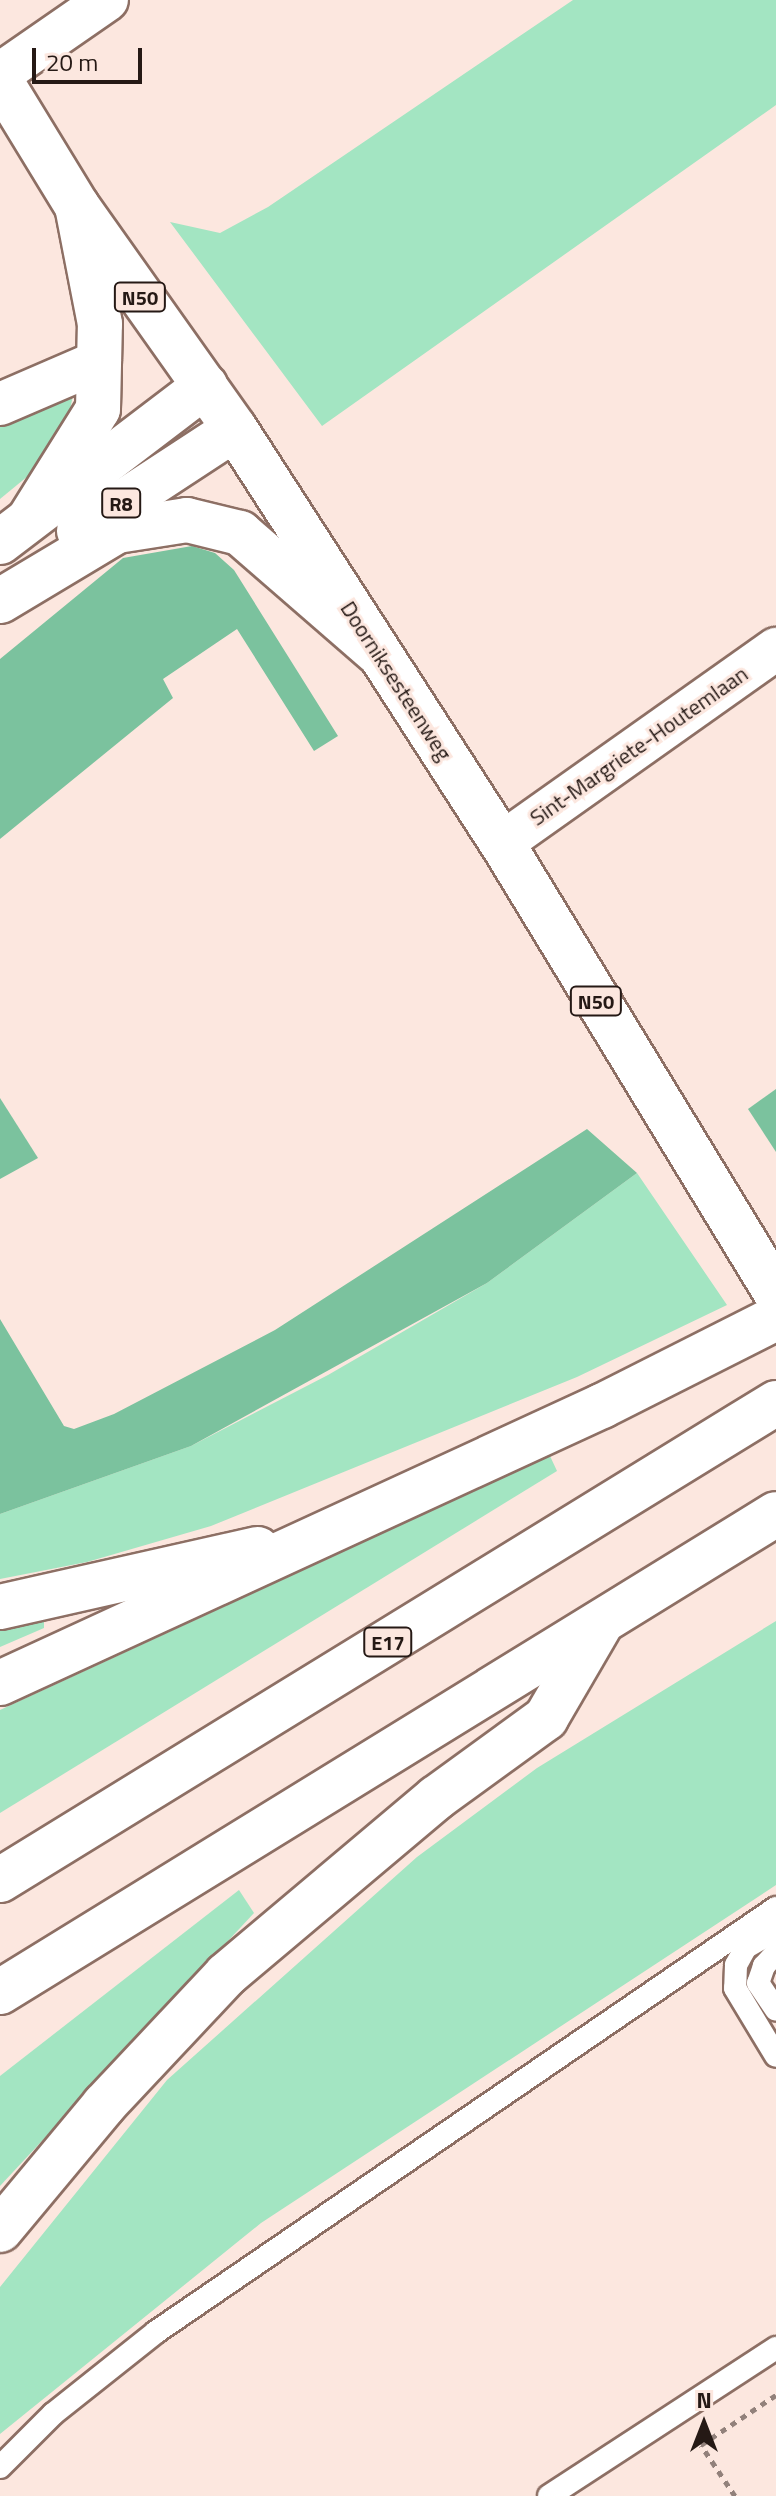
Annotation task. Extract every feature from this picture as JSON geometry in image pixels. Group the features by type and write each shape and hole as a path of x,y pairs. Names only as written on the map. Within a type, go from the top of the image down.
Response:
{"main road":[{"name":"Doorniksesteenweg","path":"0,80 77,206 235,429 502,843 690,1160 776,1293"},
{"path":"15,530 98,409 100,324 77,206"},
{"name":"R8","path":"15,530 205,386"},
{"name":"R8","path":"8,595 48,552 235,429"},
{"path":"8,595 117,531 187,520 240,533 377,652"},
{"path":"0,1683 320,1539 776,1318"},
{"name":"E17","path":"0,1880 776,1403"},
{"path":"0,1992 776,1514"},
{"path":"0,1607 191,1560 320,1539"},
{"path":"0,2230 104,2105 226,1975 436,1798 546,1718 602,1622"}],"street":[{"path":"0,74 107,0"},
{"path":"0,404 100,361"},
{"name":"Sint-Margriete-Houtemlaan","path":"502,843 776,649"}],"lane":[{"path":"775,1916 746,1947 736,1965 735,1988 776,2056"},
{"path":"0,2467 53,2414 167,2324 775,1916"},
{"path":"776,1953 764,1966 758,1983 776,2010"},
{"path":"549,2496 776,2348"}],"path":[{"path":"735,2496 701,2445 776,2395"}],"green space":[{"path":"573,0 776,0 776,105 322,426 170,222 220,233 268,207"},
{"path":"73,395 67,425 45,462 0,499 0,415"},
{"path":"192,546 215,553 234,570 338,736 314,751 237,629 163,679 173,698 0,839 0,659 123,558"},
{"path":"776,1089 776,1152 748,1109"},
{"path":"0,1098 38,1158 0,1179"},
{"path":"587,1129 637,1173 487,1283 191,1446 0,1514 0,1319 64,1426 74,1429 114,1414 275,1330"},
{"path":"637,1173 727,1305 577,1377 211,1526 87,1562 0,1579 0,1514 191,1446 328,1375 487,1283"},
{"path":"550,1456 557,1471 0,1813 0,1710"},
{"path":"44,1621 44,1628 0,1647 0,1628"},
{"path":"776,1621 776,1885 261,2223 0,2434 0,2287 167,2080 417,1857 537,1768"},
{"path":"239,1890 254,1913 0,2186 0,2076"}]}
